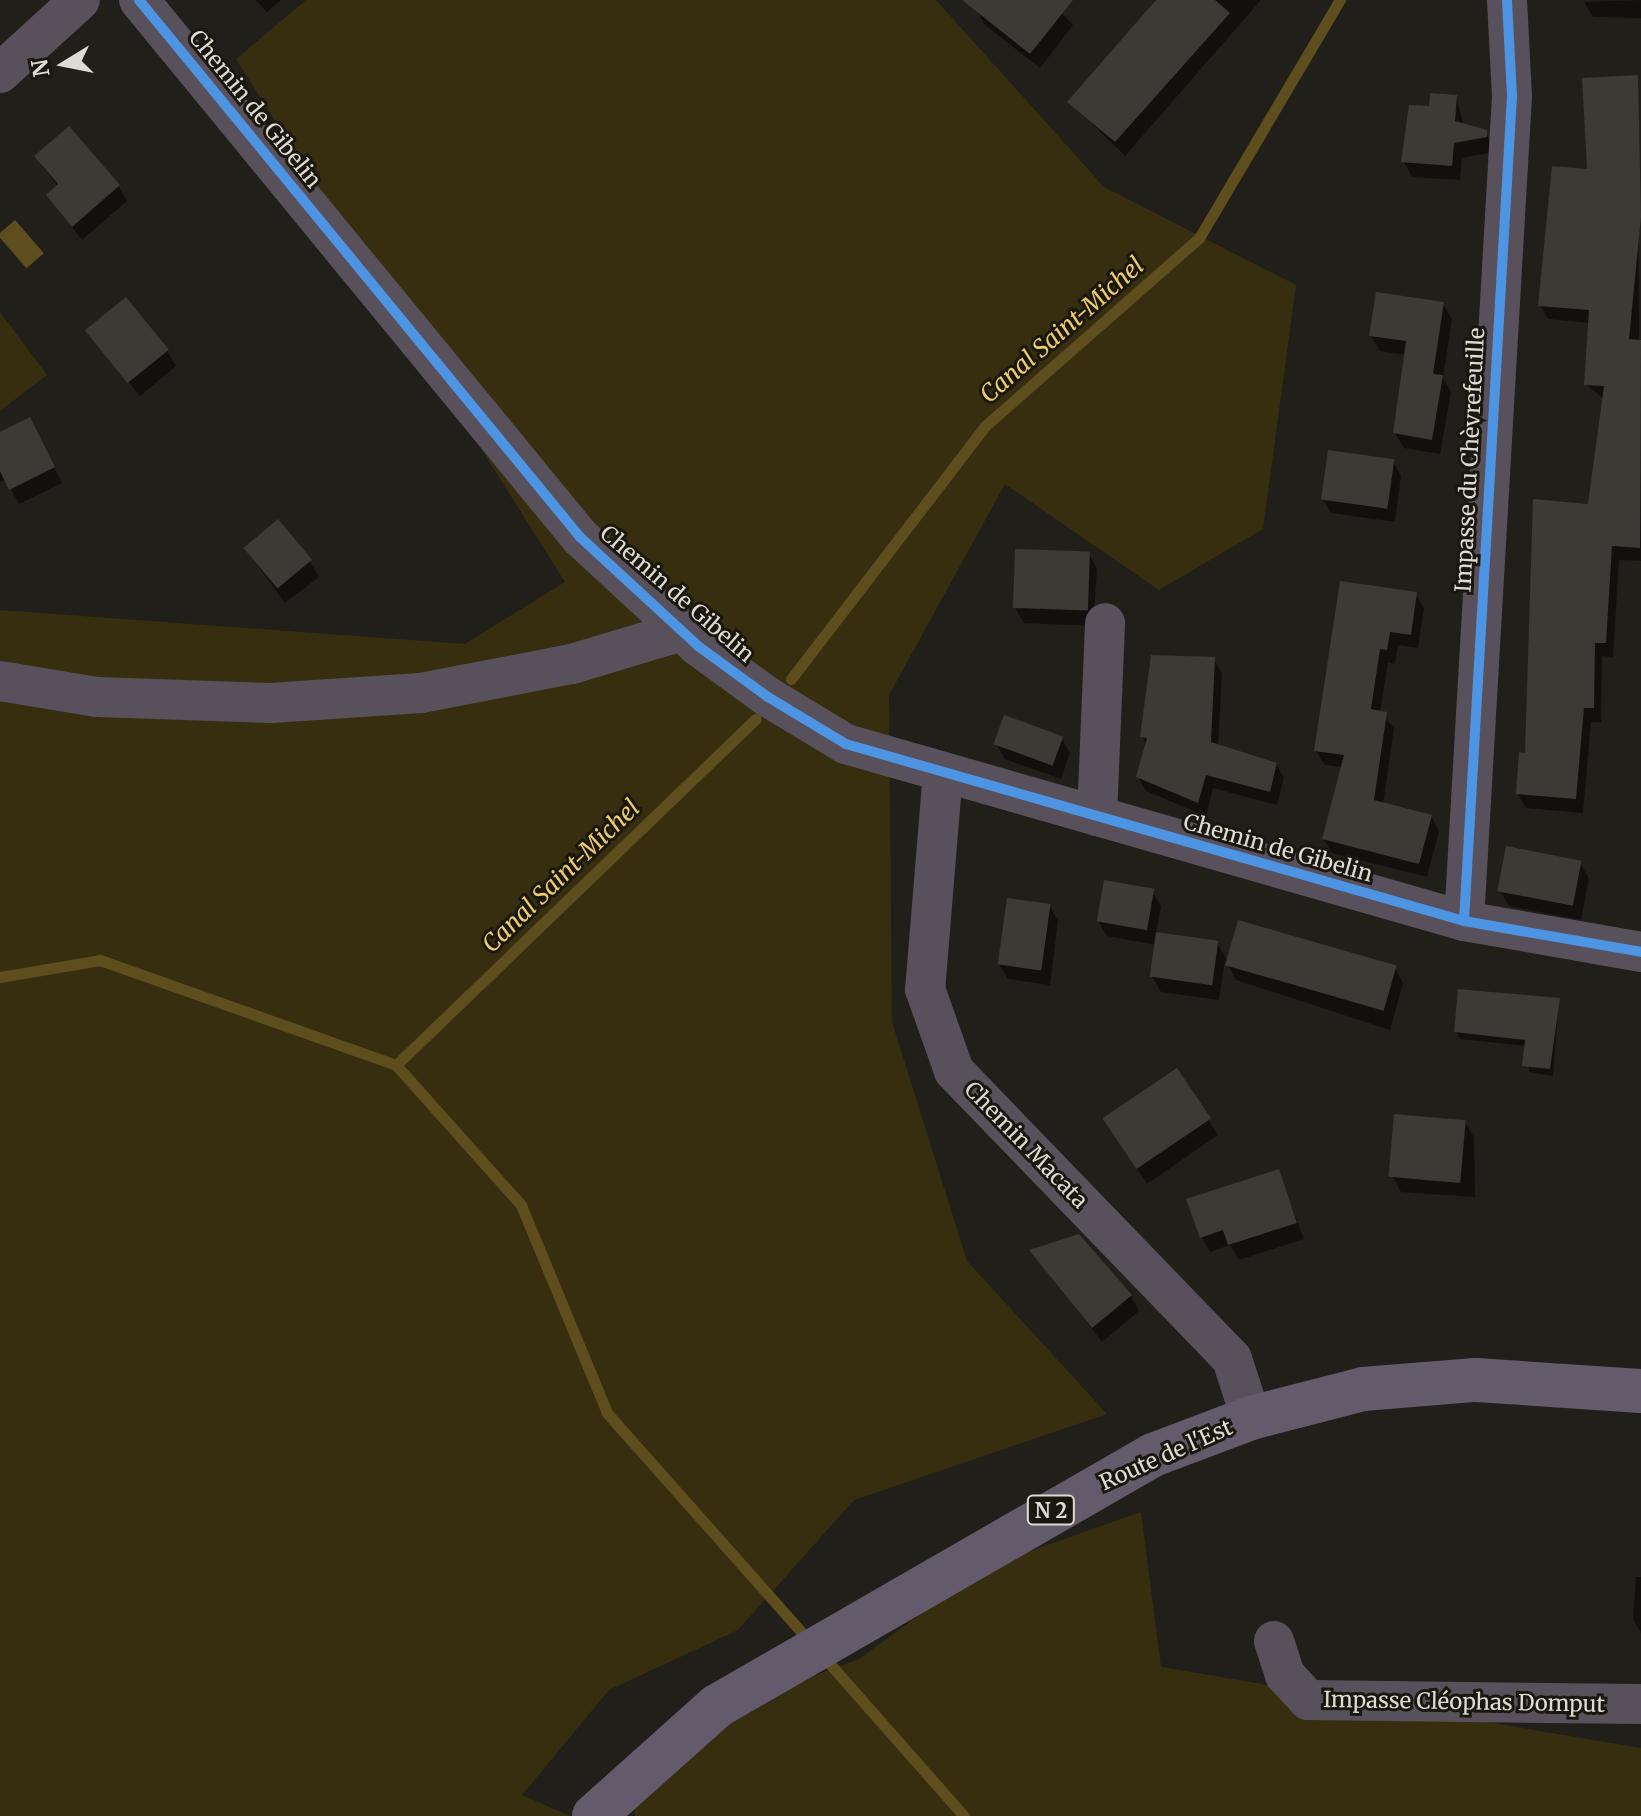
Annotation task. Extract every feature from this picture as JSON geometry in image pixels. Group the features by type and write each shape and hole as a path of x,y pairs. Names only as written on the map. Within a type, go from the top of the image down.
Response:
{"main road":[{"name":"Route de l'Est","path":"594,1816 717,1706 860,1620 1153,1455 1251,1418 1363,1389 1476,1380 1641,1391"}],"street":[{"path":"0,73 80,0"},
{"name":"Chemin de Gibelin","path":"139,0 580,537 682,631 768,697 846,744 1464,921 1639,950"},
{"name":"Impasse du Chèvrefeuille","path":"1464,921 1512,96 1507,0"},
{"path":"1097,816 1105,623"},
{"path":"0,681 97,697 271,703 421,693 572,664 682,631"},
{"name":"Chemin Macata","path":"943,772 925,989 954,1071 1232,1359 1251,1418"},
{"name":"Impasse Cléophas Domput","path":"1274,1641 1285,1675 1308,1700 1641,1704"}],"shaded area":[{"path":"306,0 936,0 1104,187 1296,285 1263,529 1159,590 1005,484 889,695 892,1022 967,1261 1107,1414 854,1500 738,1630 609,1690 522,1795 570,1816 0,1816 0,610 465,644 565,582 236,59"},
{"path":"15,220 44,253 27,268 0,238 0,233"},
{"path":"0,312 47,375 0,411"},
{"path":"1141,1512 1161,1667 1641,1748 1641,1816 635,1816 631,1793 753,1698 859,1659 985,1567"}],"building":[{"path":"962,0 1073,0 1030,54"},
{"path":"1156,0 1215,0 1230,13 1115,142 1067,102"},
{"path":"1638,75 1641,217 1629,339 1641,340 1640,548 1612,546 1606,643 1595,643 1594,708 1584,708 1576,799 1516,794 1519,752 1525,753 1533,499 1588,504 1604,386 1584,385 1589,310 1538,306 1552,166 1587,169 1582,78"},
{"path":"1430,93 1457,95 1455,121 1487,130 1487,137 1454,143 1452,166 1401,162 1409,105 1429,106"},
{"path":"69,126 120,185 72,227 46,195 58,184 34,156"},
{"path":"1376,292 1444,302 1433,374 1443,375 1432,440 1393,433 1406,341 1369,336"},
{"path":"126,297 169,350 128,383 85,330"},
{"path":"30,417 55,467 9,490 0,471 0,432"},
{"path":"1328,450 1394,459 1387,509 1321,500"},
{"path":"278,519 312,560 278,589 244,548"},
{"path":"1015,549 1090,552 1088,611 1013,608"},
{"path":"1340,581 1417,592 1411,635 1390,632 1387,650 1380,649 1371,709 1387,712 1374,800 1432,815 1419,864 1322,839 1344,755 1314,751"},
{"path":"1151,655 1215,657 1211,742 1277,763 1270,792 1206,775 1198,803 1136,777 1147,738 1140,737"},
{"path":"1004,715 1063,737 1053,766 993,744"},
{"path":"1506,846 1582,861 1573,906 1497,891"},
{"path":"1104,880 1154,889 1147,930 1097,921"},
{"path":"1007,898 1051,904 1041,970 998,964"},
{"path":"1238,920 1397,965 1384,1011 1225,965"},
{"path":"1156,932 1218,941 1212,985 1150,977"},
{"path":"1458,989 1560,998 1550,1069 1522,1066 1525,1040 1454,1032"},
{"path":"1177,1068 1211,1119 1136,1169 1102,1118"},
{"path":"1394,1114 1466,1120 1460,1183 1389,1177"},
{"path":"1279,1169 1297,1223 1228,1245 1223,1230 1200,1238 1186,1199"},
{"path":"1079,1234 1132,1295 1092,1328 1029,1250"}],"waterway":[{"name":"Canal Saint-Michel","path":"791,679 985,426 1199,238 1340,0"},
{"name":"Canal Saint-Michel","path":"396,1065 756,719"},
{"path":"0,977 100,960 396,1065 521,1205 607,1413 810,1642"},
{"path":"822,1655 964,1816"}],"cycle path":[{"path":"139,0 580,537 698,646 768,697 846,744 1464,921 1641,952"},
{"path":"1464,921 1512,96 1507,0"}]}
